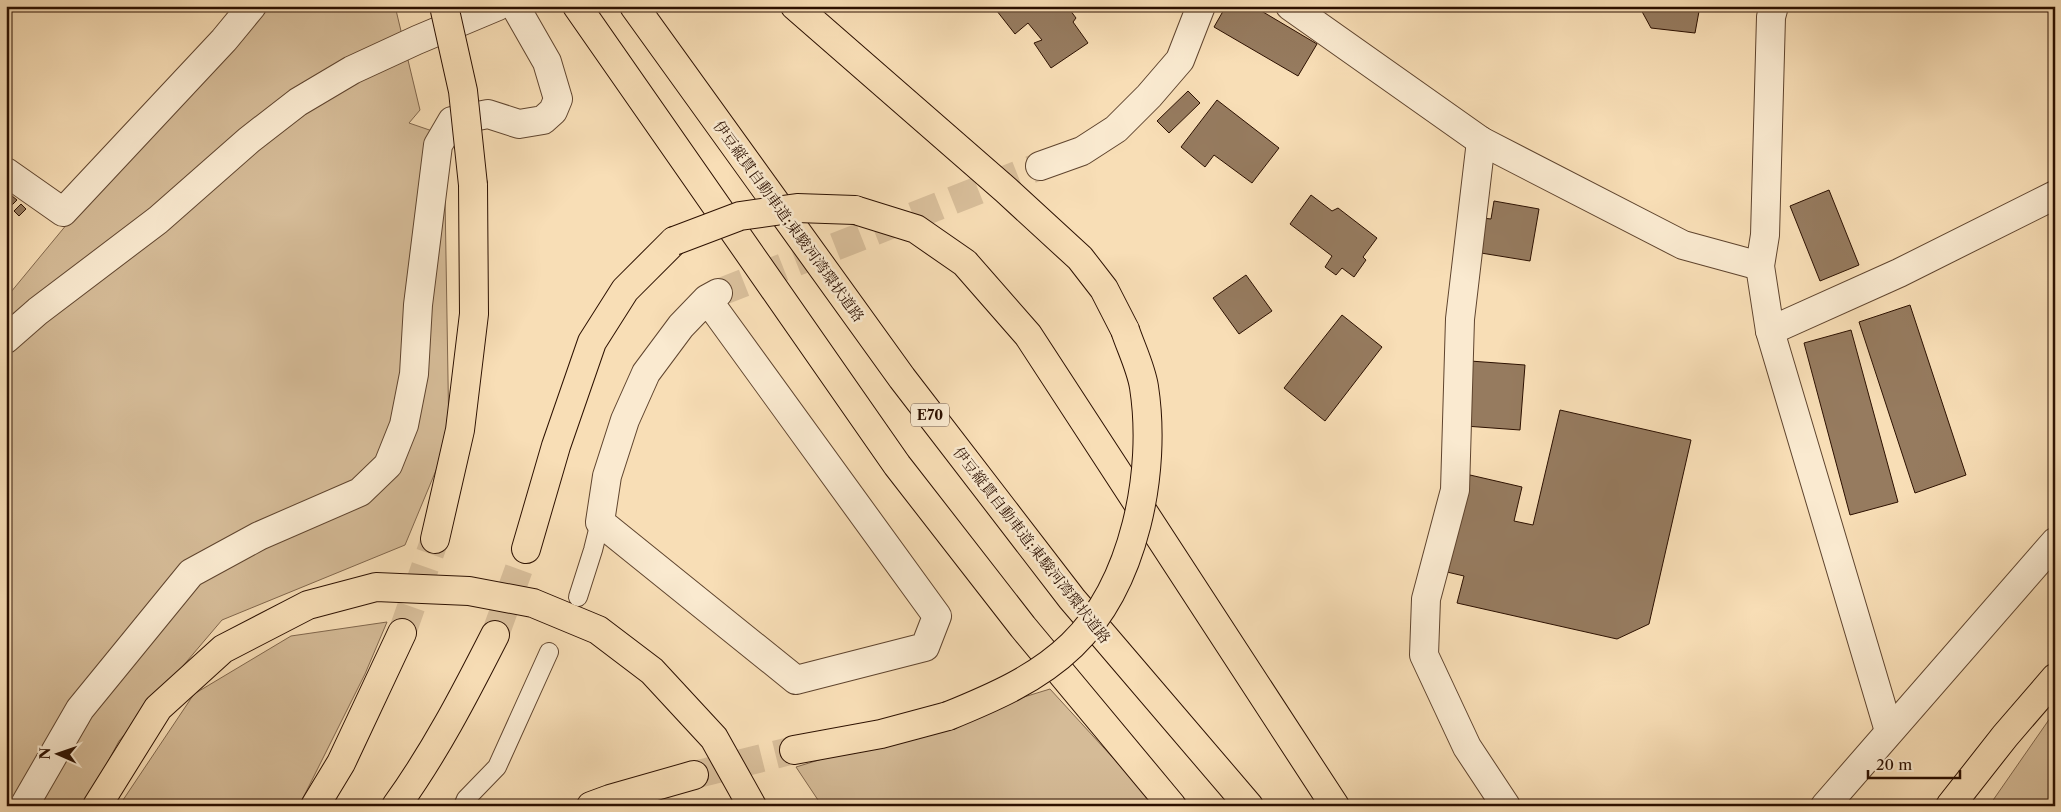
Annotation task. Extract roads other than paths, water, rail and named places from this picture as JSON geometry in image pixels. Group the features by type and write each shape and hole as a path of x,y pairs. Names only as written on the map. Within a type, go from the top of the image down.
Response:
{"main road":[{"path":"435,540 460,430 472,324 473,185 463,91 444,6"},
{"path":"577,6 897,465 1023,627 1172,806"},
{"name":"伊豆縦貫自動車道;東駿河湾環状道路","path":"634,6 902,378 1072,600 1249,806"},
{"path":"794,750 881,734 948,716 999,695 1040,670 1072,645 1093,620 1115,584 1130,545 1144,494 1148,436 1144,386 1125,330 1104,289 1080,258 998,183 795,6"},
{"path":"526,549 556,446 592,342 625,290 674,241 740,216 797,208 855,210 916,229 965,263 1028,335 1335,806"},
{"path":"97,806 158,708 223,649 308,605 376,588 469,591 514,599 533,603 598,630 652,671 714,738 752,806"},
{"path":"315,806 341,763 402,632"},
{"path":"396,806 419,774 450,721 495,635"},
{"path":"1950,806 2005,736 2055,678"},
{"path":"591,806 610,798 694,775"}],"street":[{"path":"6,172 63,212 224,40 252,6"},
{"path":"6,339 38,311 158,220 249,140 298,102 352,70 417,40 479,16 498,6"},
{"path":"24,806 80,709 191,573 259,536 360,492 388,465 404,426 414,374 418,305 438,145 452,121 488,114 519,124 543,120 553,111 558,99 547,62 515,6"},
{"path":"1040,166 1082,151 1116,129 1149,96 1180,60 1201,6"},
{"path":"1290,6 1481,140 1683,245 1760,266"},
{"path":"1774,6 1771,17 1765,235 1760,266 1770,331 1889,731"},
{"path":"1481,140 1460,318 1455,490 1426,599 1424,655 1467,747 1506,806"},
{"path":"1770,331 1899,273 2055,195"},
{"path":"713,296 937,616 926,647 796,680 600,522 607,476 625,420 646,373 681,326 713,296"},
{"path":"1825,806 2055,542"}],"lane":[{"path":"578,597 594,550 600,522"},
{"path":"463,806 466,800 496,766 549,652"}],"tunnel":[{"path":"718,293 1040,166"},
{"path":"402,633 435,539"},
{"path":"495,635 526,549"},
{"path":"694,775 794,750"}]}
